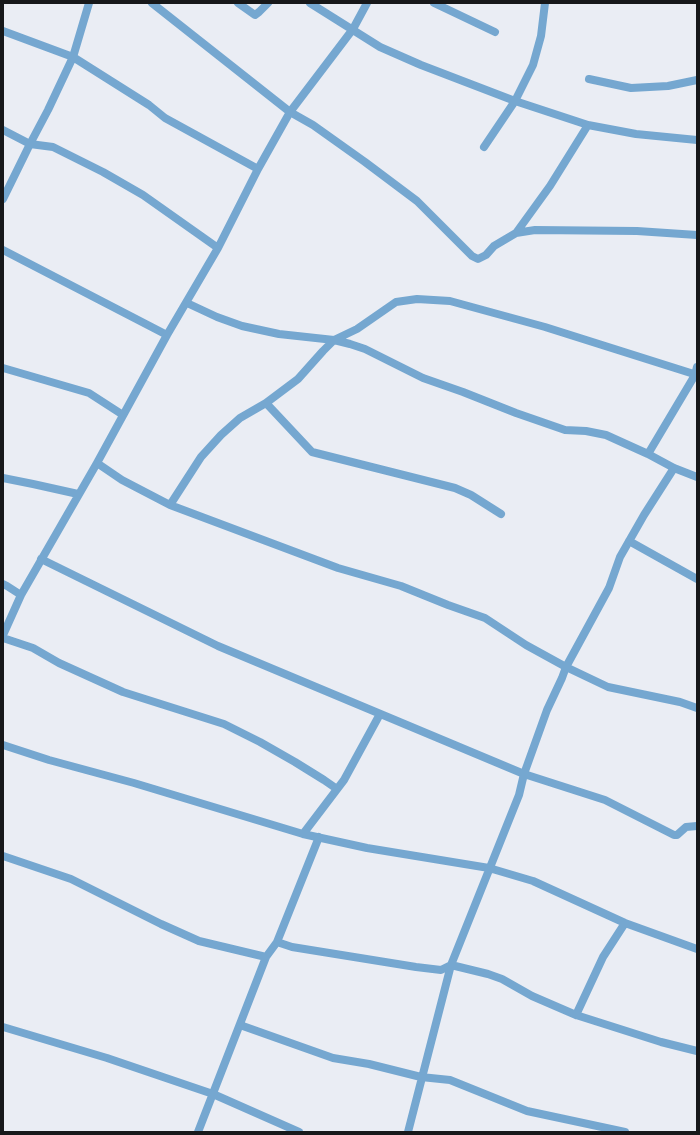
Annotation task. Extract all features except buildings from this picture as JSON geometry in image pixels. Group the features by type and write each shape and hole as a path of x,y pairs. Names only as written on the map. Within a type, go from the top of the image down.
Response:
{"street":[{"path":"3,199 73,57 88,3"},
{"path":"152,3 290,112 313,125 417,201 472,256 478,259 486,255 494,246 516,233 535,230 637,231 697,235"},
{"path":"238,3 255,15 268,3"},
{"path":"310,3 387,50 421,65 515,101 588,125 636,134 697,140"},
{"path":"337,789 295,762 224,724 123,692 59,663 33,648 3,637 21,595 97,463 167,335 218,248 258,169 290,112 353,29 367,3"},
{"path":"434,3 496,32"},
{"path":"484,147 515,101 533,65 542,36 545,3"},
{"path":"3,31 73,57 149,105 165,118 258,169"},
{"path":"589,79 631,88 668,86 697,80"},
{"path":"516,233 550,186 588,125"},
{"path":"3,130 30,144 53,147 110,176 143,195 218,248"},
{"path":"3,250 167,335"},
{"path":"170,505 201,457 221,435 240,418 266,403 298,378 334,340 357,329 396,302 417,299 450,301 545,327 696,372 648,454"},
{"path":"187,302 217,317 242,326 279,334 334,340 366,349 424,378 516,413 565,430 586,431 606,435 648,454 674,468 697,477"},
{"path":"3,368 89,394 123,415"},
{"path":"266,403 312,452 455,488 471,495 501,514"},
{"path":"97,463 122,480 170,505 338,568 401,586 485,618 526,645 566,667 608,686 680,702 697,708"},
{"path":"408,1132 451,965 519,795 524,774 547,710 566,667 609,588 620,558 674,468"},
{"path":"3,478 78,494"},
{"path":"629,541 697,579"},
{"path":"41,559 218,646 524,774 605,800 674,835 677,835 686,827 697,826"},
{"path":"3,584 21,595"},
{"path":"303,834 344,780 380,714"},
{"path":"3,745 49,760 142,785 303,834 367,848 489,868 533,881 625,923 697,949"},
{"path":"198,1132 266,957 277,942 319,837"},
{"path":"3,856 71,879 161,924 199,941 266,957"},
{"path":"576,1015 603,957 625,923"},
{"path":"277,942 292,947 441,970 451,965 488,974 502,979 532,996 576,1015 661,1042 697,1051"},
{"path":"240,1025 333,1058 369,1064 421,1077 450,1080 527,1111 625,1132"},
{"path":"3,1027 108,1058 213,1094 298,1132"}]}
